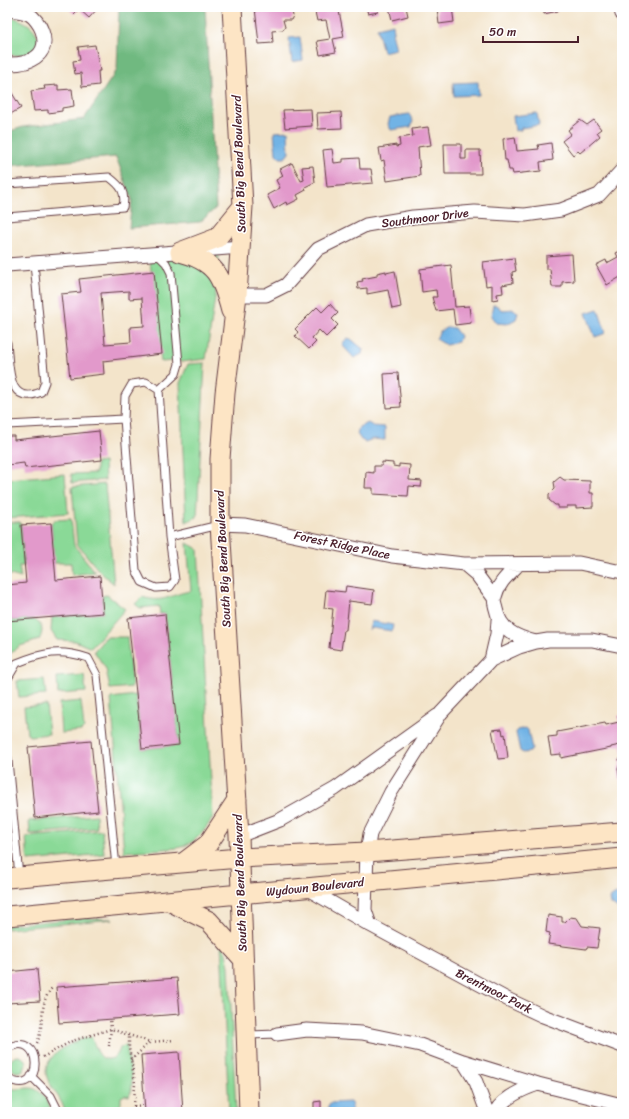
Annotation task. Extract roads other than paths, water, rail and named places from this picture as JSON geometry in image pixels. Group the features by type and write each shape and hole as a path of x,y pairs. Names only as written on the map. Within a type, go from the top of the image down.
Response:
{"main road":[{"name":"South Big Bend Boulevard","path":"232,7 243,206 237,295 225,393 220,459 220,524 239,836 245,1035 249,1112"},
{"path":"180,252 217,238 243,206"},
{"path":"180,252 204,260 213,268 223,284 234,321"},
{"path":"184,862 208,844 237,800"},
{"path":"13,877 184,862 367,852 622,832"},
{"name":"Wydown Boulevard","path":"7,916 622,858"},
{"path":"169,901 209,921 243,959"}],"street":[{"path":"620,7 622,14"},
{"path":"7,10 19,11 30,15 40,26 45,38 44,47 40,54 29,62 7,64"},
{"name":"Southmoor Drive","path":"237,295 266,295 286,285 318,249 366,225 413,217 475,212 525,215 561,210 599,195 622,170"},
{"path":"7,265 241,247"},
{"name":"Forest Ridge Place","path":"220,524 245,525 392,556 464,564 518,565 580,563 622,572"},
{"path":"464,564 477,575 494,598 498,620 497,634 491,660"},
{"path":"494,598 498,587 506,576 518,565"},
{"path":"498,620 512,633 536,642 592,640 622,646"},
{"path":"239,836 280,820 335,789 440,713 491,660 536,642"},
{"path":"370,925 365,910 367,852 374,824 391,792 440,713"},
{"name":"Brentmoor Park","path":"306,888 370,925 507,999 543,1016 622,1046"},
{"path":"277,1034 307,1030 362,1033 420,1045 463,1061 538,1084 622,1105"},
{"path":"463,1061 476,1082 487,1112"},
{"path":"495,1112 511,1096 538,1084"}],"lane":[{"path":"7,184 109,177 119,184 125,197 123,207 7,217"},
{"path":"157,254 166,263 171,273 179,364 176,374 159,390"},
{"path":"7,343 11,379 17,392 25,396 41,392 45,382 34,263"},
{"path":"146,382 159,390 169,537 175,580 170,587 156,588 142,582 136,570 124,419 125,396 132,384 146,382"},
{"path":"7,425 124,419"},
{"path":"169,537 220,524"},
{"path":"7,680 16,662 40,653 59,651 88,658 97,675 116,868"},
{"path":"7,750 13,877"},
{"path":"245,1035 277,1034"},
{"path":"7,1049 22,1046 32,1052 36,1062 36,1067 31,1076 20,1082 7,1078"},
{"path":"31,1076 51,1096 59,1112"}],"water":[{"path":"393,24 394,31 392,32 396,49 383,52 377,28"},
{"path":"300,37 303,60 292,62 289,38"},
{"path":"478,82 479,95 454,96 453,83"},
{"path":"537,113 539,125 521,128 521,130 515,131 513,116"},
{"path":"409,114 413,121 411,127 391,130 388,124 390,117"},
{"path":"288,131 289,153 285,158 280,158 276,154 274,132"},
{"path":"493,305 496,305 502,310 514,309 518,313 516,319 507,324 496,323 491,316"},
{"path":"598,309 606,333 595,337 586,313"},
{"path":"448,327 454,328 460,336 458,342 446,345 436,339 440,331"},
{"path":"347,338 351,339 363,349 362,354 354,358 343,346 343,343"},
{"path":"368,423 373,426 385,427 385,440 373,439 365,442 361,440 357,434 359,427"},
{"path":"371,621 393,625 392,631 372,628 369,630"},
{"path":"526,728 528,730 532,749 530,752 523,753 520,751 516,733 517,730"},
{"path":"616,894 622,897 622,912 611,904 610,898"},
{"path":"350,1102 352,1105 352,1112 328,1112 328,1106 330,1103"}]}
